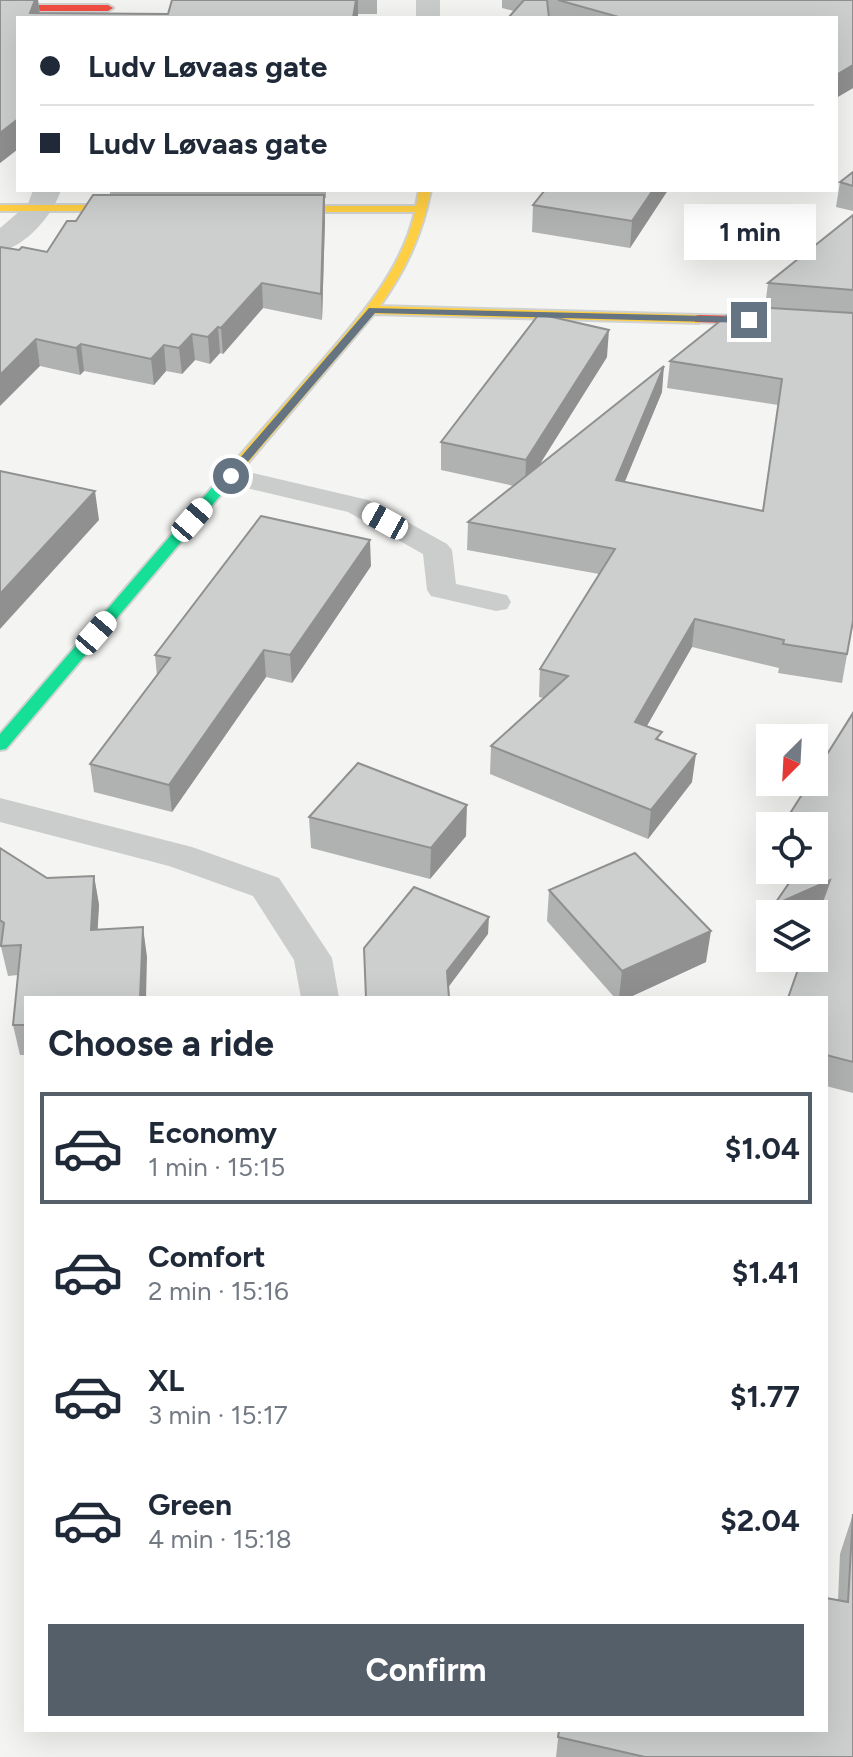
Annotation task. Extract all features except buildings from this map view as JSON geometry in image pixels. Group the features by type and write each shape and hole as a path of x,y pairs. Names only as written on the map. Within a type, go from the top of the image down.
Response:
{"street":[{"path":"0,8 108,9"},
{"path":"0,745 372,310 404,263 417,236 425,192"},
{"path":"0,243 44,199"},
{"path":"0,208 44,199 168,208"},
{"path":"248,209 423,209"},
{"path":"372,310 780,321 853,328"}],"lane":[{"path":"231,476 358,506 437,550 442,590 496,602"},
{"path":"0,810 179,856 266,887 313,958 320,996"}],"traffic: fast":[{"path":"0,745 220,487"}],"traffic: slow":[{"path":"220,487 352,334 385,290 410,243 425,192"},
{"path":"0,208 145,208"},
{"path":"266,209 423,209"},
{"path":"372,310 699,319"}],"traffic: jam":[{"path":"0,8 108,8"},
{"path":"699,319 780,321 853,328"}],"route":[{"path":"231,476 372,310 749,320"}]}
